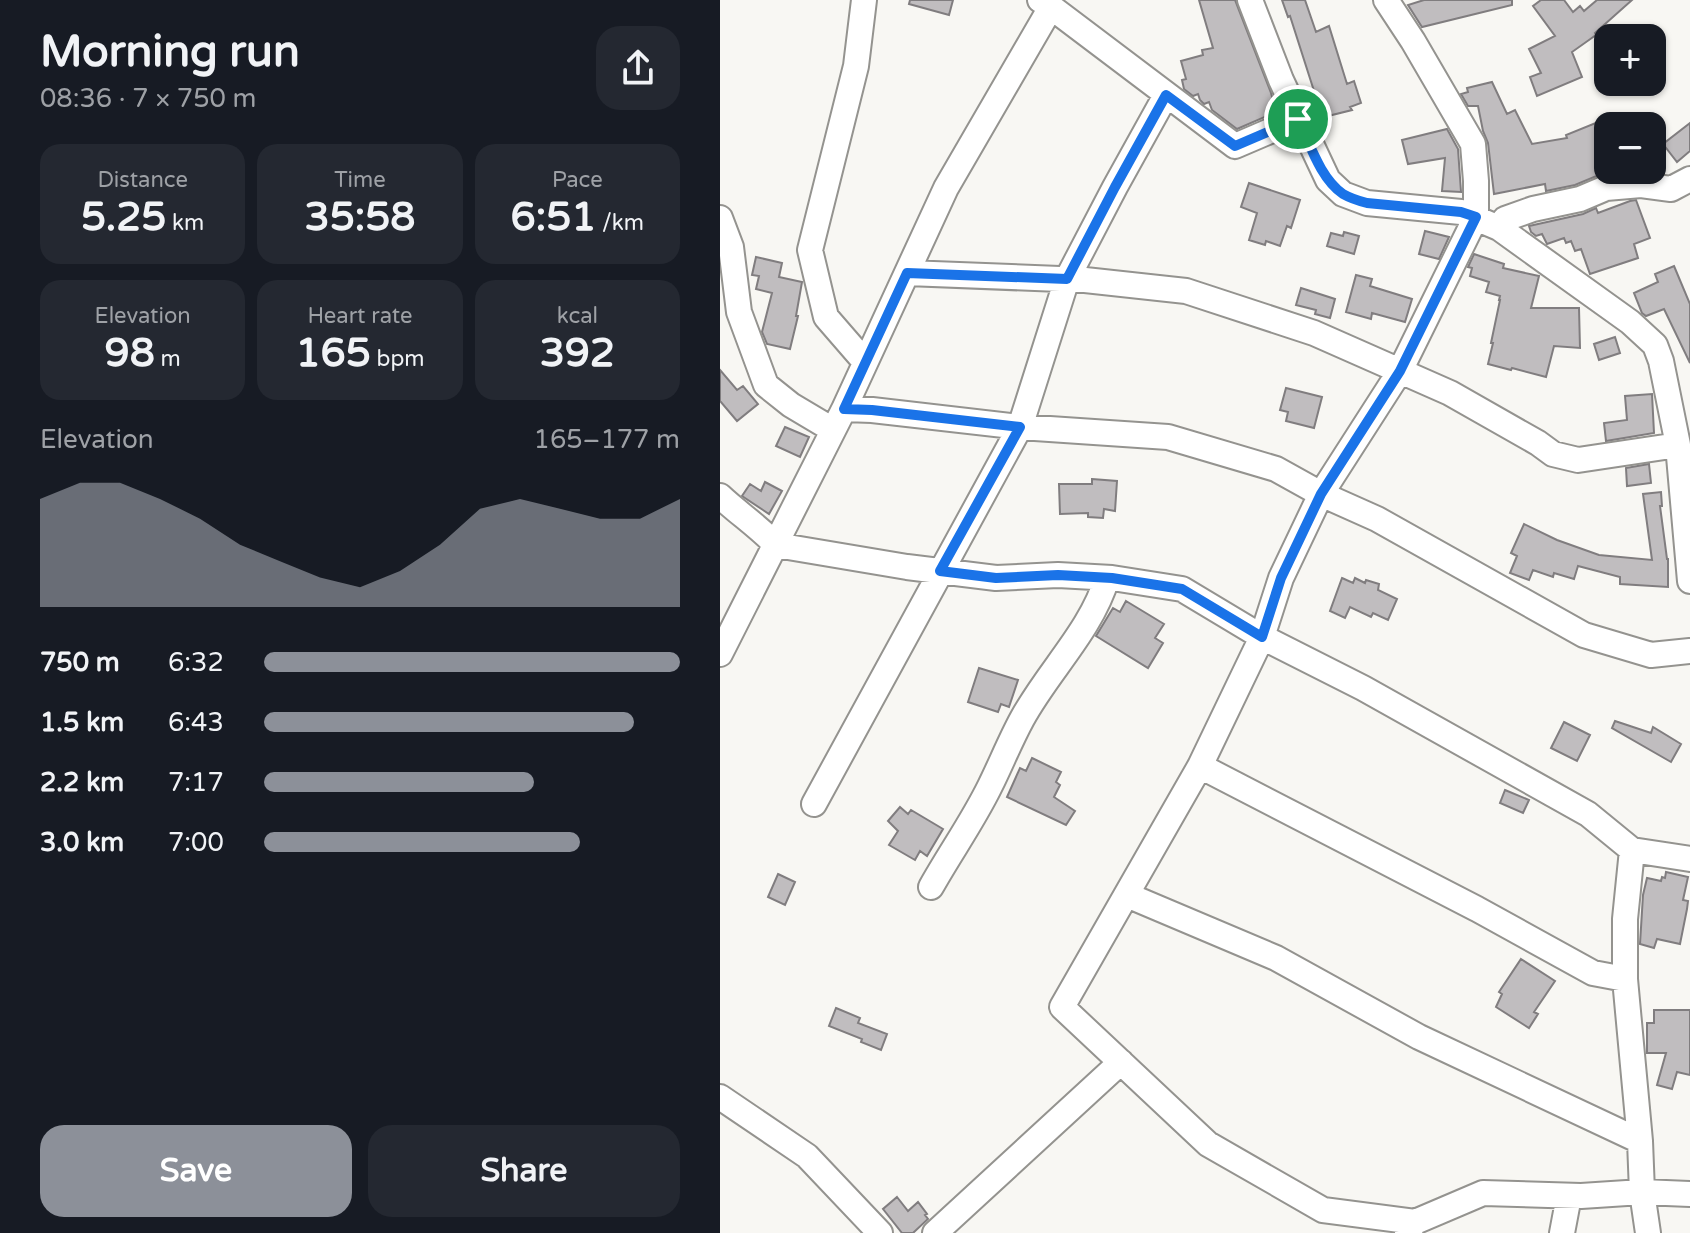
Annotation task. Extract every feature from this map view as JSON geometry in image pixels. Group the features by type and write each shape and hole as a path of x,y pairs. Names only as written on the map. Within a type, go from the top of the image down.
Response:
{"street":[{"path":"864,0 856,66 810,250 826,317 865,362"},
{"path":"1250,0 1298,119 1328,180 1343,194 1367,203 1461,212 1499,228 1630,322 1655,345 1678,445 1690,581"},
{"path":"1386,0 1473,144 1476,217 1400,371 1321,494 1281,578 1262,637 1200,766 1062,1007 1208,1144 1323,1210 1411,1227 1483,1193 1569,1196 1642,1192 1690,1194"},
{"path":"720,654 838,419 946,188 1045,4 1235,146 1298,119"},
{"path":"814,804 1020,427 1067,279 1166,95"},
{"path":"1499,228 1505,219 1533,209 1580,199 1606,188 1641,185 1671,189 1690,179"},
{"path":"720,218 731,247 739,312 766,385 791,405 838,419 872,410 1020,427 1168,437 1276,469 1321,494 1377,519 1584,635 1651,655 1690,651"},
{"path":"907,273 1067,279 1186,291 1314,333 1450,393 1553,454 1578,460 1678,445"},
{"path":"720,496 776,545 996,578 1058,575 1107,578 1182,589 1262,637 1363,688 1588,814 1632,850 1690,859"},
{"path":"931,887 989,789 1022,719 1101,598 1107,578"},
{"path":"1200,766 1477,909 1581,967 1593,973 1625,979"},
{"path":"1632,850 1625,919 1625,979 1648,1233"},
{"path":"1127,895 1276,958 1419,1037 1640,1141"},
{"path":"935,1233 1121,1062"},
{"path":"720,1097 807,1156 880,1233"},
{"path":"1562,1233 1569,1196"}],"building":[{"path":"910,0 953,0 949,15 909,4"},
{"path":"1199,0 1235,0 1276,112 1237,129 1212,110 1209,102 1204,104 1198,94 1193,96 1184,89 1182,80 1186,79 1181,61 1203,55 1202,50 1213,48"},
{"path":"1282,0 1305,0 1316,32 1329,26 1347,84 1354,81 1361,103 1350,107 1352,110 1320,118 1290,16"},
{"path":"1424,0 1512,0 1512,5 1422,27 1408,5"},
{"path":"1541,0 1564,0 1573,12 1580,6 1584,11 1597,0 1632,0 1605,24 1594,24 1594,36 1572,52 1582,77 1537,96 1530,77 1541,73 1529,49 1555,36 1533,6"},
{"path":"1492,82 1507,114 1515,110 1532,144 1567,138 1566,135 1594,124 1594,177 1546,191 1545,184 1494,194 1488,143 1478,106 1468,106 1461,94 1468,92 1467,88"},
{"path":"1690,123 1690,151 1677,162 1666,148 1666,142"},
{"path":"1447,129 1458,149 1461,192 1442,191 1445,158 1408,164 1402,140"},
{"path":"1249,183 1300,200 1291,228 1287,226 1280,246 1249,240 1257,213 1241,207"},
{"path":"1636,200 1650,238 1634,244 1638,258 1590,274 1581,249 1575,251 1571,241 1566,243 1564,238 1547,244 1542,234 1536,236 1529,226 1583,214 1596,208 1598,213"},
{"path":"1425,231 1449,237 1439,259 1419,254"},
{"path":"1344,232 1359,236 1354,254 1327,246 1331,233 1343,236"},
{"path":"1474,254 1504,264 1503,268 1539,276 1531,308 1579,308 1580,348 1554,346 1546,377 1488,364 1500,296 1486,292 1489,282 1470,276 1472,268 1468,267"},
{"path":"756,257 782,263 779,277 802,282 790,349 767,344 762,332 772,293 756,289 759,276 752,275"},
{"path":"1674,266 1690,304 1690,363 1664,309 1646,316 1634,293 1658,282 1655,274"},
{"path":"1356,275 1372,279 1370,286 1412,299 1405,322 1372,313 1371,319 1346,312"},
{"path":"1301,288 1335,299 1330,318 1315,314 1316,310 1296,305"},
{"path":"1615,337 1620,353 1599,360 1594,344"},
{"path":"720,370 737,390 743,386 758,404 737,421 720,401"},
{"path":"1286,388 1322,397 1314,428 1286,421 1288,412 1280,410"},
{"path":"1652,394 1654,433 1606,441 1604,423 1627,420 1625,396"},
{"path":"785,427 809,437 800,457 776,446"},
{"path":"1649,464 1651,483 1627,486 1626,468"},
{"path":"1092,479 1117,481 1115,511 1104,509 1103,518 1088,517 1088,513 1060,514 1059,484 1092,484"},
{"path":"765,482 782,491 769,514 742,496 750,484 761,491"},
{"path":"1661,492 1668,587 1620,584 1620,577 1578,566 1574,579 1554,573 1553,577 1533,570 1529,580 1510,573 1517,556 1511,553 1524,524 1599,555 1652,560 1643,494"},
{"path":"1342,578 1353,583 1355,578 1365,583 1366,580 1379,584 1378,590 1397,599 1388,620 1373,613 1371,617 1350,607 1345,618 1330,611"},
{"path":"1126,601 1164,624 1155,638 1163,643 1148,668 1096,636 1113,608 1120,612"},
{"path":"979,668 1018,680 1009,707 1001,704 998,712 968,702"},
{"path":"1615,721 1651,733 1653,727 1681,744 1671,762 1612,728"},
{"path":"1564,722 1590,735 1577,761 1551,748"},
{"path":"1032,758 1061,772 1056,782 1060,785 1054,797 1075,811 1066,825 1007,797 1020,768 1026,771"},
{"path":"1505,790 1529,800 1523,813 1500,803"},
{"path":"900,807 908,814 911,810 943,829 927,856 920,851 915,860 889,845 898,831 888,821"},
{"path":"1666,872 1688,877 1683,900 1688,901 1687,909 1680,944 1657,939 1654,948 1640,944 1643,895 1647,878 1661,881"},
{"path":"778,874 795,882 785,905 768,897"},
{"path":"1521,959 1555,981 1534,1012 1538,1014 1529,1028 1496,1007 1502,994 1499,992"},
{"path":"836,1008 860,1018 858,1023 887,1034 881,1050 829,1026"},
{"path":"1654,1010 1690,1010 1690,1075 1677,1072 1672,1089 1657,1085 1666,1053 1647,1053 1647,1023 1654,1023"},
{"path":"897,1197 908,1211 918,1202 927,1214 928,1219 913,1233 902,1233 883,1209"}],"route":[{"path":"1166,95 1235,146 1298,119 1328,180 1343,194 1367,203 1461,212 1476,217 1400,371 1321,494 1281,578 1262,637 1182,589 1112,578 1058,575 996,578 940,571 1020,427 844,409 907,273 1067,279 1166,95"}]}
